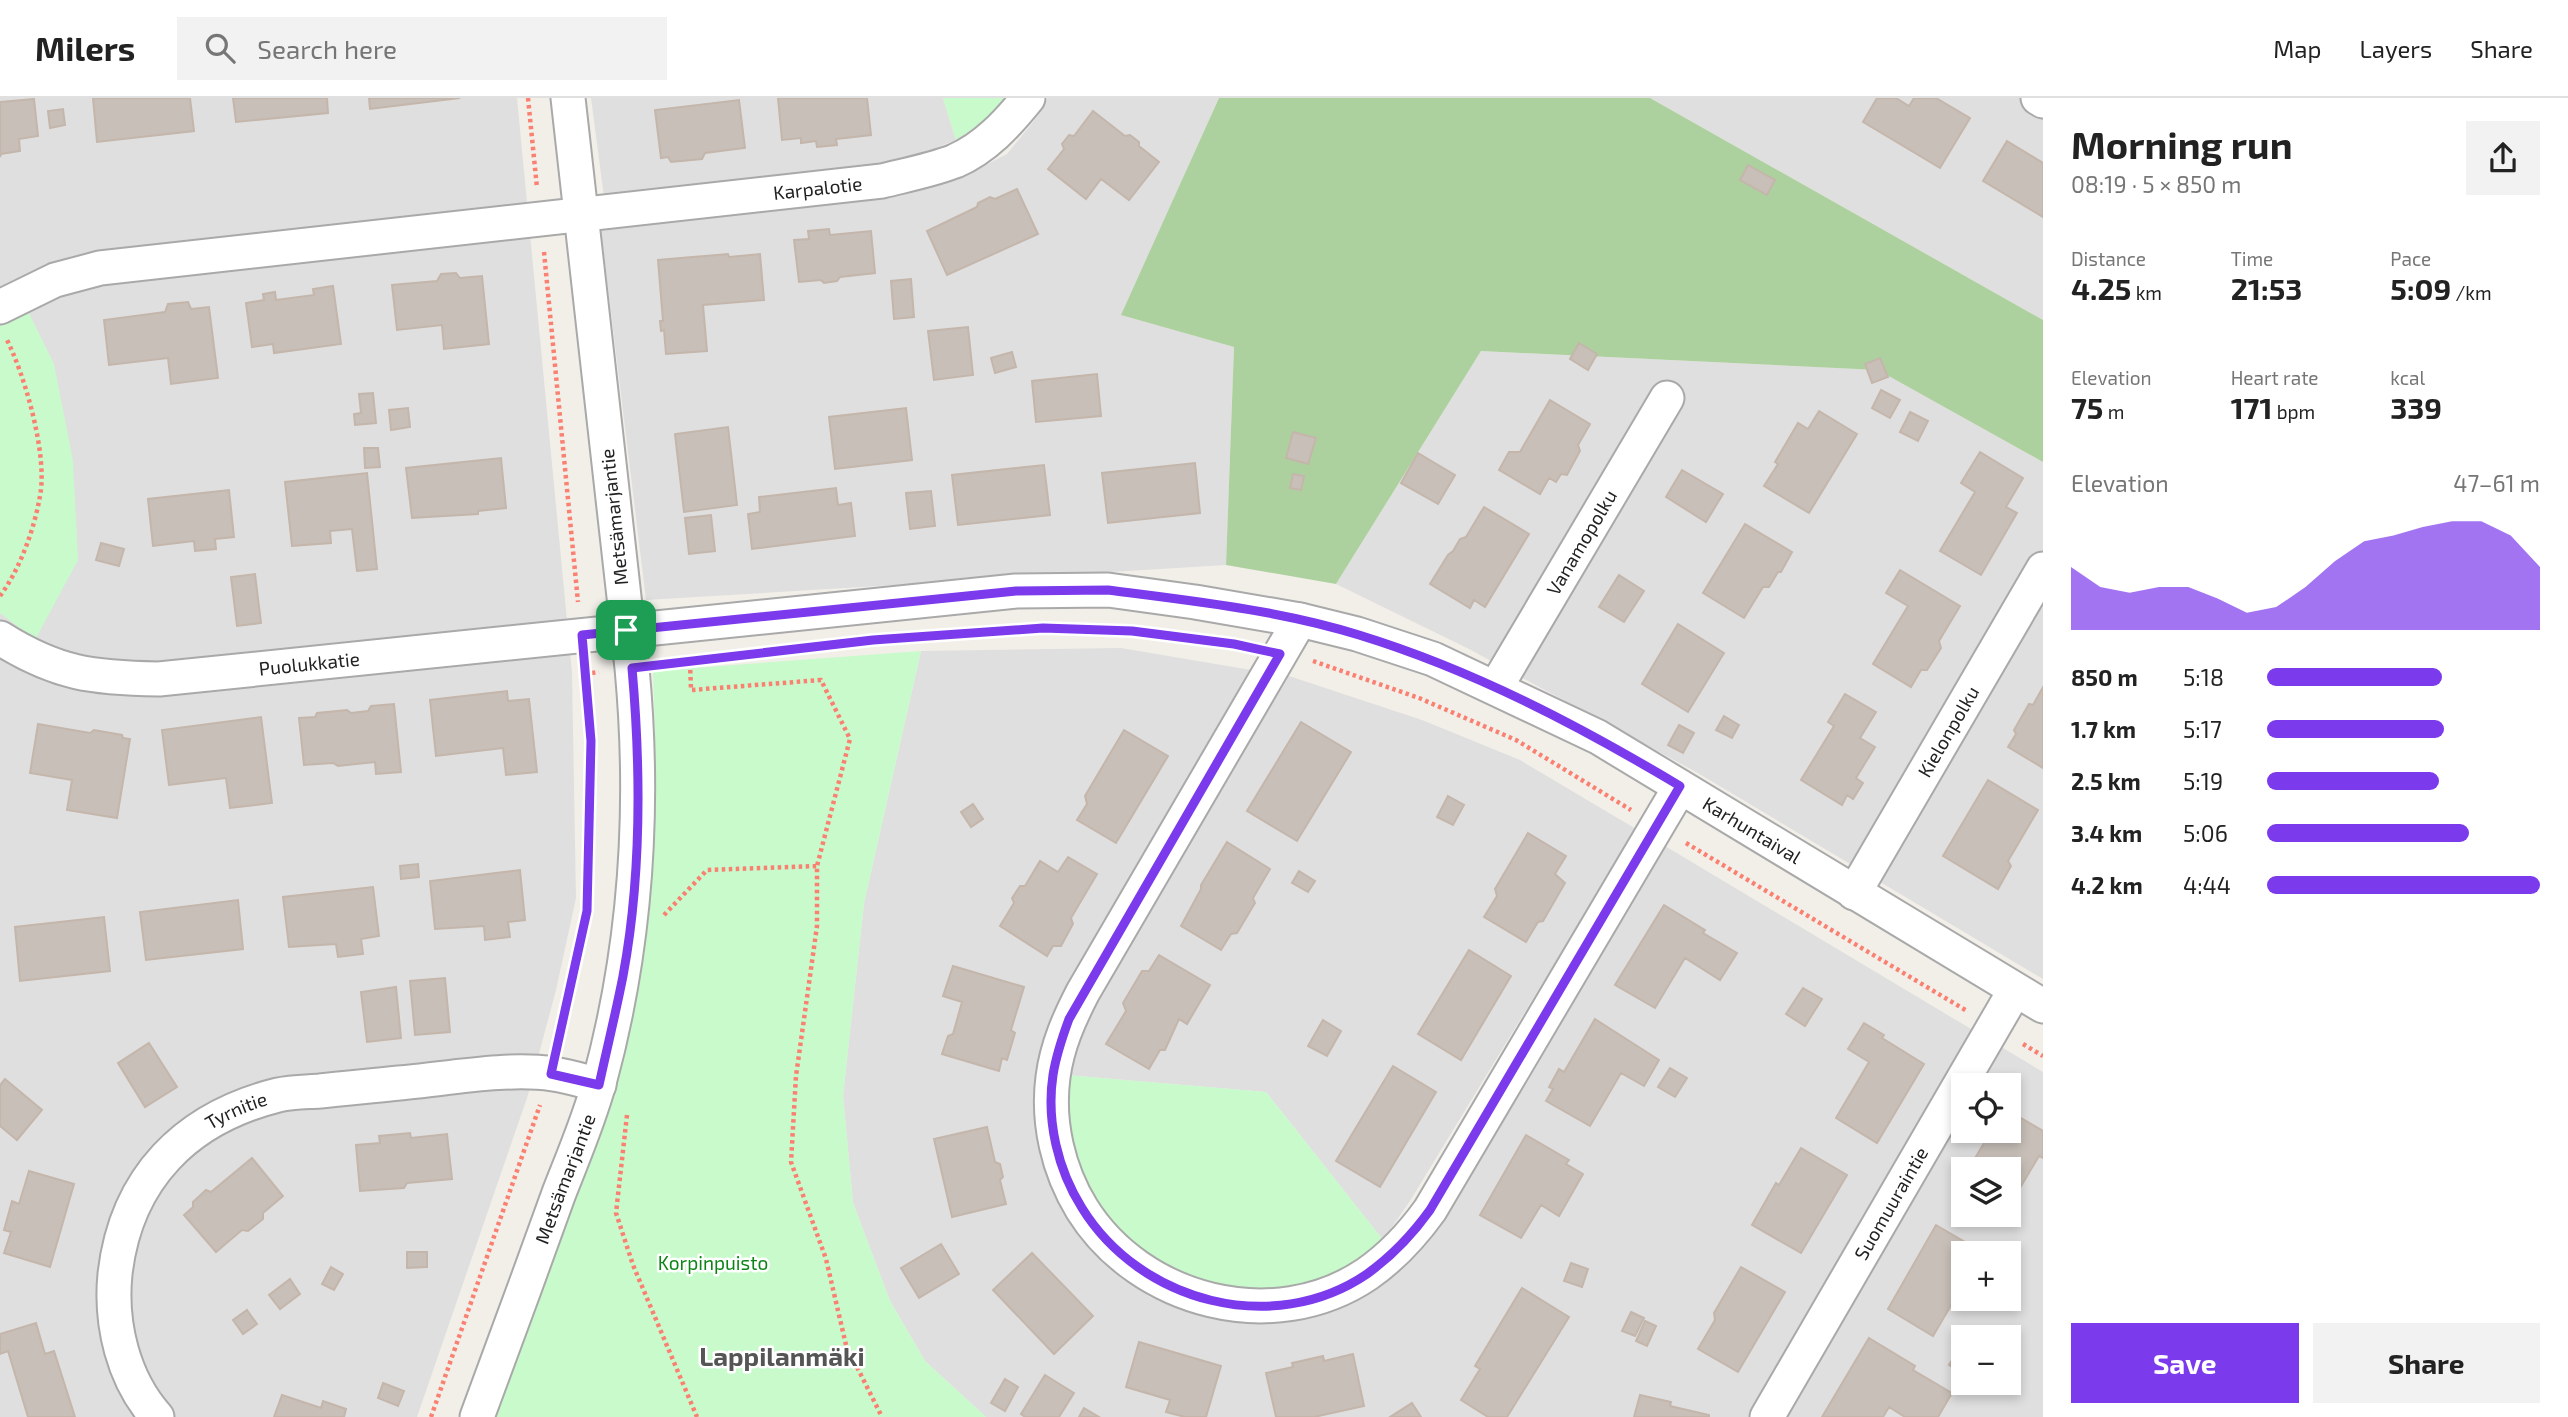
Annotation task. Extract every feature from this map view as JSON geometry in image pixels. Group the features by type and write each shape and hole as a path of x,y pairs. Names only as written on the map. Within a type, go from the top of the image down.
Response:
{"street":[{"name":"Metsämarjantie","path":"477,1417 599,1085 623,974 639,818 638,732 632,668 568,98"},
{"name":"Karpalotie","path":"580,214 882,181 956,160 988,140 1010,120 1028,98"},
{"path":"2038,98 2043,101"},
{"path":"2,321 19,296 55,280 100,268 580,214"},
{"name":"Vanamopolku","path":"1496,687 1667,398"},
{"name":"Kielonpolku","path":"1854,893 2043,569"},
{"name":"Karhuntaival","path":"626,630 1016,591 1108,590 1300,620 1357,634 1433,659 1598,737 2029,998"},
{"path":"1300,620 1083,992 1058,1048 1051,1108 1062,1168 1090,1221 1110,1245 1133,1265 1159,1282 1187,1294 1217,1302 1247,1306 1278,1305 1309,1299 1338,1289 1365,1275 1390,1256 1412,1235 1430,1210 1680,786"},
{"name":"Puolukkatie","path":"0,638 30,656 73,672 114,678 159,679 626,630"},
{"name":"Suomuuraintie","path":"1766,1417 1993,1027 2029,998"},
{"name":"Tyrnitie","path":"157,1417 130,1378 117,1332 114,1286 118,1246 136,1202 158,1163 203,1125 233,1108 280,1095 509,1073 551,1074 599,1085"}],"path":[{"path":"431,1417 551,1074 587,911 591,741 528,98"},
{"path":"0,596 10,582 29,538 41,494 40,460 30,405 2,321"},
{"path":"938,635 1043,628 1132,631 1208,641"},
{"path":"585,674 769,653"},
{"path":"1280,654 1308,659 1419,698 1516,740 2043,1056"},
{"path":"690,663 691,690 821,680 850,740 817,866 817,926 796,1076 791,1162 826,1259 846,1345 881,1417"},
{"path":"662,916 707,870 817,866"},
{"path":"628,1105 616,1213 634,1265 697,1417"}],"shaded area":[{"path":"0,98 517,98 572,673 576,898 556,990 528,1095 417,1417 0,1417"},
{"path":"591,98 943,98 956,140 886,167 604,197"},
{"path":"1048,98 1219,98 1122,315 1234,347 1226,565 646,600 600,222 899,192 957,180 1007,154 1037,117"},
{"path":"1650,98 2043,98 2043,320"},
{"path":"1481,351 1879,370 2043,462 2043,979 1696,772 1469,649 1336,584"},
{"path":"1121,648 1251,670 1053,1012 1035,1075 1034,1108 1037,1141 1059,1204 1076,1232 1097,1257 1122,1279 1150,1297 1213,1319 1247,1324 1280,1323 1345,1305 1402,1270 1425,1246 1445,1219 1665,846 2043,1072 2043,1417 986,1417 925,1361 890,1301 853,1203 843,1096 864,903 921,651"},
{"path":"1289,676 1422,720 1520,760 1636,829 1410,1201 1383,1240 1266,1092 1066,1075 1082,1022 1098,993"}],"green space":[{"path":"943,98 1007,98 997,112 956,140"},
{"path":"1219,98 1650,98 2043,320 2043,462 1878,370 1481,351 1336,584 1226,565 1234,347 1121,315"},
{"path":"25,305 54,364 73,461 78,560 35,640 0,613 0,326"},
{"name":"Korpinpuisto","path":"921,651 864,903 843,1096 853,1203 890,1301 925,1361 986,1417 496,1417 615,1079 649,919 655,731 653,671"},
{"path":"1066,1075 1266,1092 1383,1240 1338,1274 1280,1289 1238,1288 1202,1283 1165,1267 1114,1229 1085,1183 1072,1153 1065,1105"}],"building":[{"path":"93,98 190,98 194,131 97,142"},
{"path":"233,98 327,98 328,113 236,122"},
{"path":"369,98 460,98 370,109"},
{"path":"778,98 867,98 871,135 836,139 837,145 817,147 816,141 801,143 801,138 782,140"},
{"path":"1877,98 1896,98 1909,106 1914,98 1936,98 1970,118 1940,168 1863,122"},
{"path":"34,99 38,136 19,139 20,151 1,154 0,157 0,102"},
{"path":"739,100 745,148 705,153 702,159 671,162 668,157 661,158 655,110"},
{"path":"63,109 65,125 50,128 48,111"},
{"path":"1093,111 1125,136 1130,135 1159,162 1129,200 1101,179 1086,199 1048,169 1064,149 1062,144 1069,135 1074,136"},
{"path":"2007,141 2043,163 2043,217 1983,181"},
{"path":"1748,165 1775,180 1767,195 1740,180"},
{"path":"1017,189 1038,234 947,275 927,231 977,207 978,203 990,197 995,199"},
{"path":"829,229 830,235 871,231 875,273 840,277 837,281 824,283 821,280 799,282 794,240 809,239 808,231"},
{"path":"728,254 729,257 760,254 764,300 703,305 707,351 666,354 664,330 661,331 660,321 663,321 658,260"},
{"path":"456,273 460,278 482,276 489,344 444,349 442,325 397,330 392,285 437,281 441,274"},
{"path":"911,279 914,317 894,319 891,281"},
{"path":"333,286 341,344 274,353 273,344 252,347 246,303 264,300 263,294 275,292 276,300 314,295 313,289"},
{"path":"188,302 191,309 209,307 218,378 171,384 168,358 109,365 104,320 165,312 168,304"},
{"path":"968,327 973,375 934,380 928,331"},
{"path":"1579,343 1597,354 1588,370 1570,359"},
{"path":"1012,352 1016,367 995,373 991,358"},
{"path":"1880,358 1888,377 1872,383 1865,364"},
{"path":"1097,374 1101,416 1036,422 1032,381"},
{"path":"1881,390 1900,400 1890,418 1872,408"},
{"path":"373,393 376,423 355,425 354,414 361,413 359,394"},
{"path":"1550,400 1590,424 1578,445 1580,451 1567,475 1561,474 1556,482 1549,478 1540,494 1499,470 1509,452 1520,452"},
{"path":"408,408 410,427 391,430 389,410"},
{"path":"906,408 912,460 835,469 829,417"},
{"path":"1819,411 1857,434 1809,513 1764,486 1798,423 1808,429"},
{"path":"1910,412 1928,421 1918,441 1900,432"},
{"path":"728,427 737,505 684,512 675,434"},
{"path":"1293,432 1316,438 1308,464 1286,458"},
{"path":"364,448 378,448 380,467 365,468"},
{"path":"1980,452 2023,478 2006,507 2017,513 1981,575 1940,551 1975,492 1961,483"},
{"path":"1418,453 1455,475 1438,504 1401,483"},
{"path":"501,458 506,508 478,511 478,514 412,518 406,468"},
{"path":"1195,463 1200,513 1108,523 1102,473"},
{"path":"1044,465 1050,515 958,525 952,475"},
{"path":"1682,470 1723,494 1706,522 1666,497"},
{"path":"367,473 377,569 357,571 352,529 330,531 331,543 292,546 285,482"},
{"path":"1293,474 1304,476 1301,490 1290,488"},
{"path":"836,488 838,505 851,503 855,536 752,549 748,514 760,512 759,497"},
{"path":"229,490 234,537 215,539 216,549 195,551 194,541 153,546 148,499"},
{"path":"931,491 935,526 910,529 906,493"},
{"path":"1484,507 1529,534 1485,607 1474,600 1470,608 1430,584 1460,539 1466,537"},
{"path":"711,515 715,551 689,554 685,518"},
{"path":"1745,524 1792,552 1769,587 1763,587 1744,618 1703,593"},
{"path":"101,543 124,549 119,566 96,560"},
{"path":"1900,570 1960,606 1939,641 1941,648 1927,670 1921,670 1911,687 1873,664 1908,606 1886,593"},
{"path":"255,574 261,623 237,626 231,577"},
{"path":"1619,575 1644,591 1624,622 1599,607"},
{"path":"1678,624 1724,653 1688,712 1642,684"},
{"path":"2043,687 2043,768 2008,747 2029,704 2033,705"},
{"path":"507,691 508,701 529,699 537,772 506,775 503,748 436,756 430,700"},
{"path":"1845,694 1876,712 1860,738 1875,747 1856,778 1863,783 1853,799 1847,795 1842,805 1801,780 1834,726 1828,722"},
{"path":"394,704 401,772 376,774 375,762 338,766 333,763 304,765 299,718 315,717 317,713 368,711 371,706"},
{"path":"1724,716 1739,725 1732,738 1716,730"},
{"path":"261,717 272,803 230,808 226,778 169,785 162,730"},
{"path":"1301,722 1351,752 1297,841 1247,811"},
{"path":"38,724 90,733 94,730 130,739 117,818 67,810 72,780 30,773"},
{"path":"1679,725 1694,733 1683,753 1668,745"},
{"path":"1124,730 1168,756 1116,843 1077,820 1087,804 1085,796"},
{"path":"1988,780 2038,810 2008,861 2011,866 1998,889 1943,856"},
{"path":"1448,796 1464,805 1453,825 1437,817"},
{"path":"973,804 983,819 971,827 961,812"},
{"path":"1528,833 1566,856 1555,874 1565,883 1543,921 1538,922 1526,942 1484,917 1497,896 1495,889"},
{"path":"1227,842 1270,869 1253,898 1255,903 1237,933 1231,934 1221,950 1181,926 1201,885"},
{"path":"1068,857 1097,874 1071,918 1073,924 1061,946 1053,946 1047,956 1000,926 1014,903 1012,898 1020,886 1025,886 1040,861 1058,872"},
{"path":"418,864 419,877 401,879 400,866"},
{"path":"520,870 525,920 508,922 510,937 485,940 484,926 435,929 430,881"},
{"path":"1299,871 1315,881 1308,892 1292,883"},
{"path":"373,887 379,936 361,939 363,954 338,957 336,944 289,947 283,897"},
{"path":"238,900 243,949 146,960 140,912"},
{"path":"1664,905 1737,953 1720,980 1685,958 1655,1008 1615,985"},
{"path":"104,917 110,971 20,981 15,927"},
{"path":"1469,950 1511,976 1461,1060 1418,1034"},
{"path":"1159,955 1210,985 1187,1024 1179,1019 1165,1050 1160,1050 1149,1069 1106,1044 1126,1011 1123,1003 1142,971 1149,971"},
{"path":"953,966 1024,987 1011,1030 1015,1033 1007,1060 1002,1058 999,1071 942,1054 948,1036 953,1034 962,1002 943,996"},
{"path":"445,978 450,1032 415,1035 410,981"},
{"path":"396,987 401,1038 367,1042 361,992"},
{"path":"1803,988 1822,999 1805,1026 1786,1014"},
{"path":"1595,1019 1659,1060 1644,1086 1621,1073 1590,1126 1546,1101 1553,1089 1549,1087 1559,1069 1564,1072"},
{"path":"1323,1020 1341,1031 1327,1056 1308,1046"},
{"path":"1864,1023 1884,1035 1882,1038 1924,1064 1877,1143 1836,1118 1869,1062 1848,1049"},
{"path":"149,1043 177,1087 145,1107 118,1063"},
{"path":"1393,1066 1436,1092 1380,1187 1336,1161"},
{"path":"1670,1068 1687,1078 1675,1097 1658,1087"},
{"path":"5,1079 42,1110 17,1140 0,1126 0,1085"},
{"path":"2021,1118 2043,1131 2043,1158 2039,1156 2021,1186 2021,1157 1976,1157 1984,1143 2021,1143"},
{"path":"987,1127 995,1162 1000,1164 1003,1177 1000,1180 1006,1204 952,1217 934,1139"},
{"path":"410,1133 411,1138 447,1134 452,1179 407,1183 404,1188 360,1191 356,1145 380,1143 379,1136"},
{"path":"1526,1135 1569,1160 1566,1164 1583,1174 1559,1216 1541,1205 1521,1238 1480,1215"},
{"path":"1801,1148 1847,1175 1801,1253 1752,1225 1776,1183 1779,1185"},
{"path":"252,1158 283,1196 263,1213 263,1219 248,1231 242,1230 216,1252 184,1215 206,1190 211,1192"},
{"path":"29,1171 74,1184 50,1267 4,1253 11,1232 4,1230 12,1201 19,1204"},
{"path":"1936,1225 1963,1241 1951,1241 1951,1305 1933,1336 1888,1309"},
{"path":"941,1244 959,1274 919,1298 901,1268"},
{"path":"407,1252 427,1252 427,1267 407,1268"},
{"path":"1032,1253 1093,1316 1054,1354 993,1290"},
{"path":"1571,1263 1588,1269 1582,1287 1564,1281"},
{"path":"331,1267 343,1274 334,1290 322,1284"},
{"path":"1741,1267 1785,1292 1738,1372 1698,1349 1715,1320 1714,1313"},
{"path":"290,1279 300,1294 280,1309 269,1295"},
{"path":"1522,1288 1569,1317 1507,1417 1488,1417 1461,1400 1480,1369 1475,1366"},
{"path":"247,1310 257,1324 243,1334 233,1320"},
{"path":"1631,1312 1644,1318 1635,1336 1622,1331"},
{"path":"1645,1321 1656,1326 1647,1346 1636,1341"},
{"path":"36,1323 45,1354 54,1351 75,1417 28,1417 8,1351 0,1354 0,1334"},
{"path":"1869,1338 1915,1366 1913,1370 1951,1392 1938,1417 1905,1417 1889,1407 1883,1417 1822,1417"},
{"path":"1139,1342 1221,1366 1206,1417 1185,1417 1166,1412 1170,1400 1126,1387"},
{"path":"1353,1354 1364,1406 1314,1417 1276,1417 1266,1373 1293,1367 1292,1363 1323,1356 1324,1361"},
{"path":"1045,1375 1074,1393 1059,1417 1025,1417 1021,1414"},
{"path":"1005,1379 1018,1387 1005,1411 991,1403"},
{"path":"383,1383 404,1391 398,1406 378,1398"},
{"path":"282,1395 321,1408 323,1401 346,1409 344,1417 274,1417"},
{"path":"1640,1395 1671,1402 1670,1406 1709,1417 1634,1417"},
{"path":"1412,1403 1421,1417 1390,1417"},
{"path":"1084,1408 1099,1417 1079,1417"}],"district":[{"name":"Lappilanmäki","path":"782,1357"}],"route":[{"path":"1108,590 1195,602 1300,620 1357,634 1433,659 1598,737 1680,786 1430,1210 1412,1235 1365,1275 1338,1289 1309,1299 1278,1305 1247,1306 1217,1302 1187,1294 1159,1282 1133,1265 1110,1245 1090,1221 1062,1168 1051,1108 1053,1077 1058,1048 1083,992 1280,654 1234,644 1132,631 1043,628 873,640 632,668 638,732 639,818 623,974 599,1085 551,1074 587,911 591,741 582,635 626,630 1016,591 1108,590"}]}
